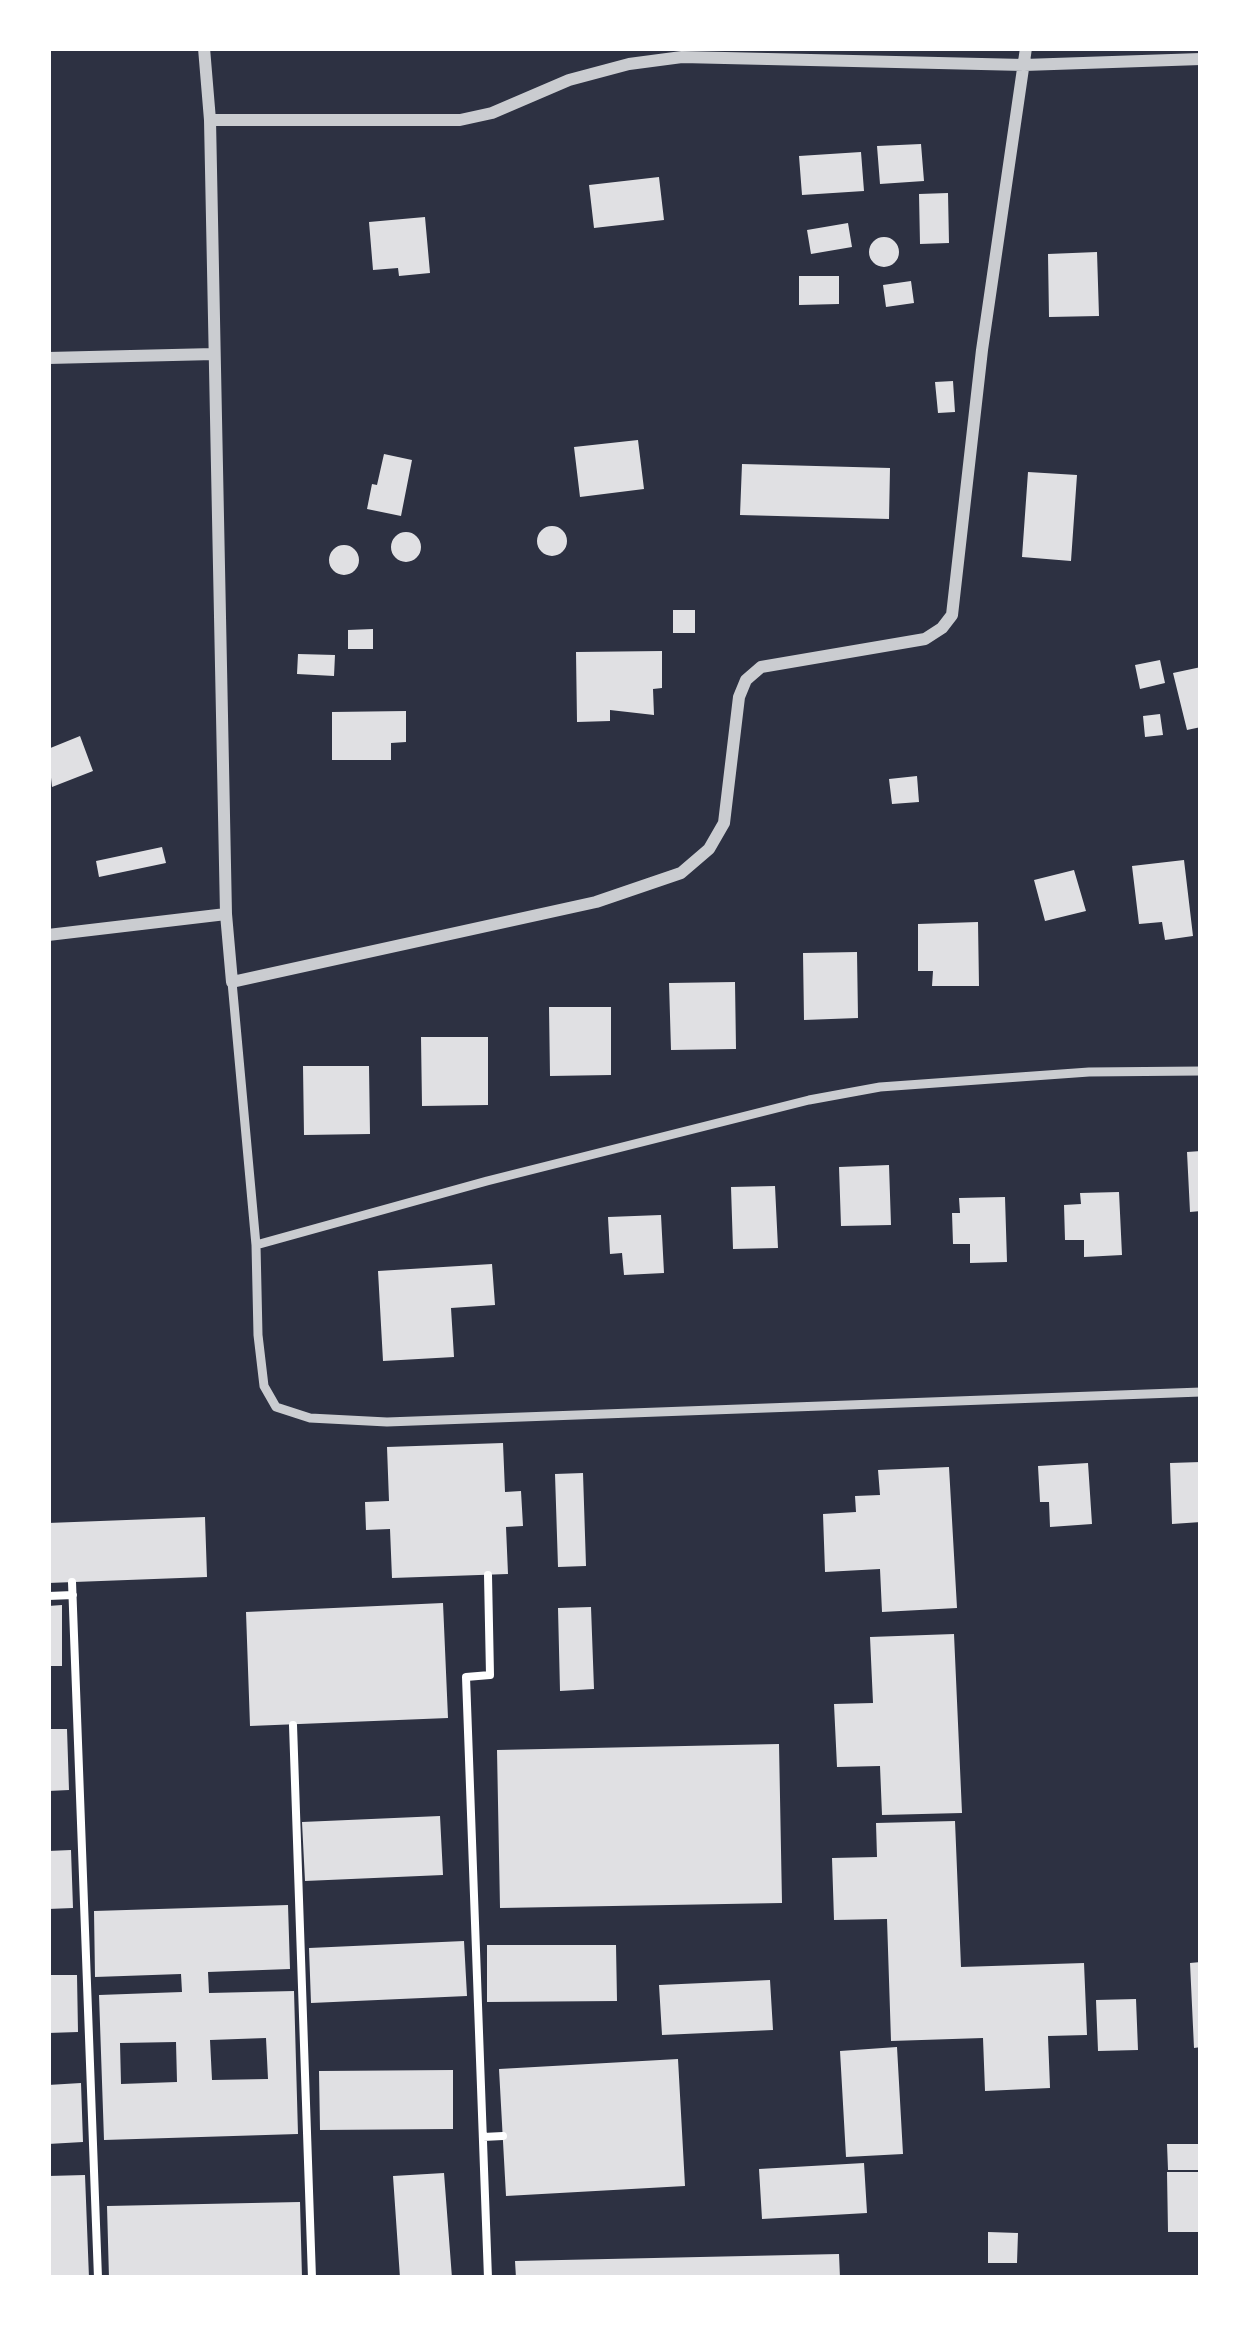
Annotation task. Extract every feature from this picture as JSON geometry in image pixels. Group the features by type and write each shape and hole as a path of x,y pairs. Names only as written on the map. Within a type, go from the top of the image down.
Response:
{"street":[{"path":"204,48 210,120 226,914 232,982 596,902 681,873 709,849 724,823 739,697 746,680 761,667 925,639 942,628 952,615 982,350 1026,48"},
{"path":"210,120 460,120 492,113 568,80 676,52 1024,65 1201,59"},
{"path":"48,358 214,354"},
{"path":"48,935 226,914"}],"lane":[{"path":"232,982 264,1386 276,1407 310,1418 387,1422 1201,1392"},
{"path":"256,1245 809,1100 880,1087 996,1078 1201,1071"}],"path":[{"path":"488,1575 490,1675 466,1677 488,2278"},
{"path":"72,1582 98,2278"},
{"path":"48,1596 73,1595"},
{"path":"293,1725 312,2278"},
{"path":"483,2137 503,2137"}],"building":[{"path":"921,144 924,181 880,184 877,146"},
{"path":"861,152 864,191 802,195 799,156"},
{"path":"659,177 664,220 594,228 589,185"},
{"path":"948,193 949,243 920,244 919,194"},
{"path":"425,217 430,273 399,276 398,268 373,270 369,222"},
{"path":"848,223 852,247 811,254 807,230"},
{"path":"884,237 895,241 899,252 895,263 884,267 873,263 869,252 873,241"},
{"path":"1097,252 1099,316 1049,317 1048,254"},
{"path":"799,276 839,276 839,304 799,305"},
{"path":"911,281 914,303 886,307 883,285"},
{"path":"953,381 955,412 938,413 935,382"},
{"path":"638,440 644,489 580,497 574,447"},
{"path":"384,454 412,460 401,516 367,509"},
{"path":"742,464 890,468 889,519 740,515"},
{"path":"1028,472 1077,475 1071,561 1022,557"},
{"path":"552,526 563,530 567,541 563,552 552,556 541,552 537,541 541,530"},
{"path":"406,532 417,536 421,547 417,558 406,562 395,558 391,547 395,536"},
{"path":"344,545 355,549 359,560 355,571 344,575 333,571 329,560 333,549"},
{"path":"673,610 695,610 695,633 673,633"},
{"path":"373,629 373,649 348,649 348,630"},
{"path":"662,651 662,688 653,689 654,715 610,710 610,721 577,722 576,652"},
{"path":"298,654 335,655 334,676 297,674"},
{"path":"1160,660 1165,683 1140,689 1135,665"},
{"path":"1201,667 1201,727 1187,730 1173,673"},
{"path":"406,711 406,742 391,743 391,760 332,760 332,712"},
{"path":"1160,714 1163,735 1145,737 1143,716"},
{"path":"80,736 93,771 52,787 48,749"},
{"path":"917,776 919,802 892,804 889,779"},
{"path":"162,847 166,863 99,877 96,861"},
{"path":"1184,860 1193,936 1165,940 1162,922 1139,924 1132,866"},
{"path":"1074,870 1086,911 1045,921 1034,880"},
{"path":"978,922 979,986 932,986 933,971 918,971 918,924"},
{"path":"857,952 858,1018 804,1020 803,953"},
{"path":"735,982 736,1049 671,1050 669,983"},
{"path":"549,1007 611,1007 611,1075 550,1076"},
{"path":"421,1037 488,1037 488,1105 422,1106"},
{"path":"303,1066 369,1066 370,1134 304,1135"},
{"path":"1201,1151 1201,1211 1190,1212 1187,1152"},
{"path":"889,1165 891,1225 841,1226 839,1167"},
{"path":"775,1186 778,1248 733,1249 731,1187"},
{"path":"1119,1192 1122,1255 1084,1257 1084,1240 1065,1240 1064,1205 1081,1204 1080,1193"},
{"path":"1005,1197 1007,1262 970,1263 970,1244 953,1244 952,1213 960,1213 959,1198"},
{"path":"661,1215 664,1273 624,1275 622,1253 610,1254 608,1217"},
{"path":"492,1264 495,1305 451,1308 454,1357 383,1361 378,1271"},
{"path":"503,1443 505,1492 521,1491 523,1526 506,1527 508,1574 392,1578 390,1529 366,1530 365,1502 389,1501 387,1447"},
{"path":"1201,1462 1201,1522 1172,1524 1170,1463"},
{"path":"1088,1463 1092,1524 1050,1527 1049,1502 1040,1502 1038,1466"},
{"path":"949,1467 957,1608 882,1612 880,1569 825,1572 823,1514 856,1512 855,1496 880,1495 878,1470"},
{"path":"583,1473 586,1566 558,1567 555,1474"},
{"path":"205,1517 207,1577 48,1583 48,1523"},
{"path":"443,1603 448,1718 250,1726 246,1612"},
{"path":"62,1605 62,1666 48,1666 48,1606"},
{"path":"591,1607 594,1689 560,1691 558,1608"},
{"path":"954,1634 962,1813 882,1815 880,1766 837,1767 834,1704 873,1703 870,1637"},
{"path":"48,1729 67,1729 69,1790 48,1791"},
{"path":"779,1744 782,1903 500,1908 497,1750"},
{"path":"440,1816 443,1875 305,1881 302,1822"},
{"path":"955,1821 961,1967 1084,1963 1087,2035 1048,2036 1050,2088 985,2091 983,2038 891,2041 887,1919 834,1920 832,1858 877,1857 876,1823"},
{"path":"71,1850 73,1908 48,1909 48,1851"},
{"path":"288,1905 290,1969 208,1972 209,1993 294,1991 298,2134 104,2140 99,1995 182,1992 181,1974 95,1977 94,1911","holes":["266,2038 268,2079 212,2080 210,2040","176,2042 177,2082 121,2084 120,2043"]},
{"path":"464,1941 467,1996 311,2003 309,1948"},
{"path":"487,1945 616,1945 617,2001 487,2002"},
{"path":"1201,1962 1201,2047 1194,2048 1190,1963"},
{"path":"48,1975 77,1975 78,2032 48,2033"},
{"path":"770,1980 773,2030 662,2035 659,1985"},
{"path":"1136,1999 1138,2050 1098,2051 1096,2000"},
{"path":"897,2047 903,2154 846,2157 840,2051"},
{"path":"678,2059 685,2186 506,2196 499,2069"},
{"path":"453,2070 453,2129 320,2130 319,2071"},
{"path":"81,2083 83,2142 48,2144 48,2085"},
{"path":"1167,2144 1201,2144 1201,2170 1168,2170"},
{"path":"864,2163 867,2213 762,2219 759,2169"},
{"path":"1167,2172 1201,2172 1201,2232 1168,2232"},
{"path":"444,2173 452,2278 400,2278 393,2176"},
{"path":"85,2175 89,2278 48,2278 48,2176"},
{"path":"300,2202 302,2278 109,2278 107,2206"},
{"path":"988,2232 1018,2233 1017,2263 988,2263"},
{"path":"839,2254 840,2278 516,2278 515,2261"}]}
